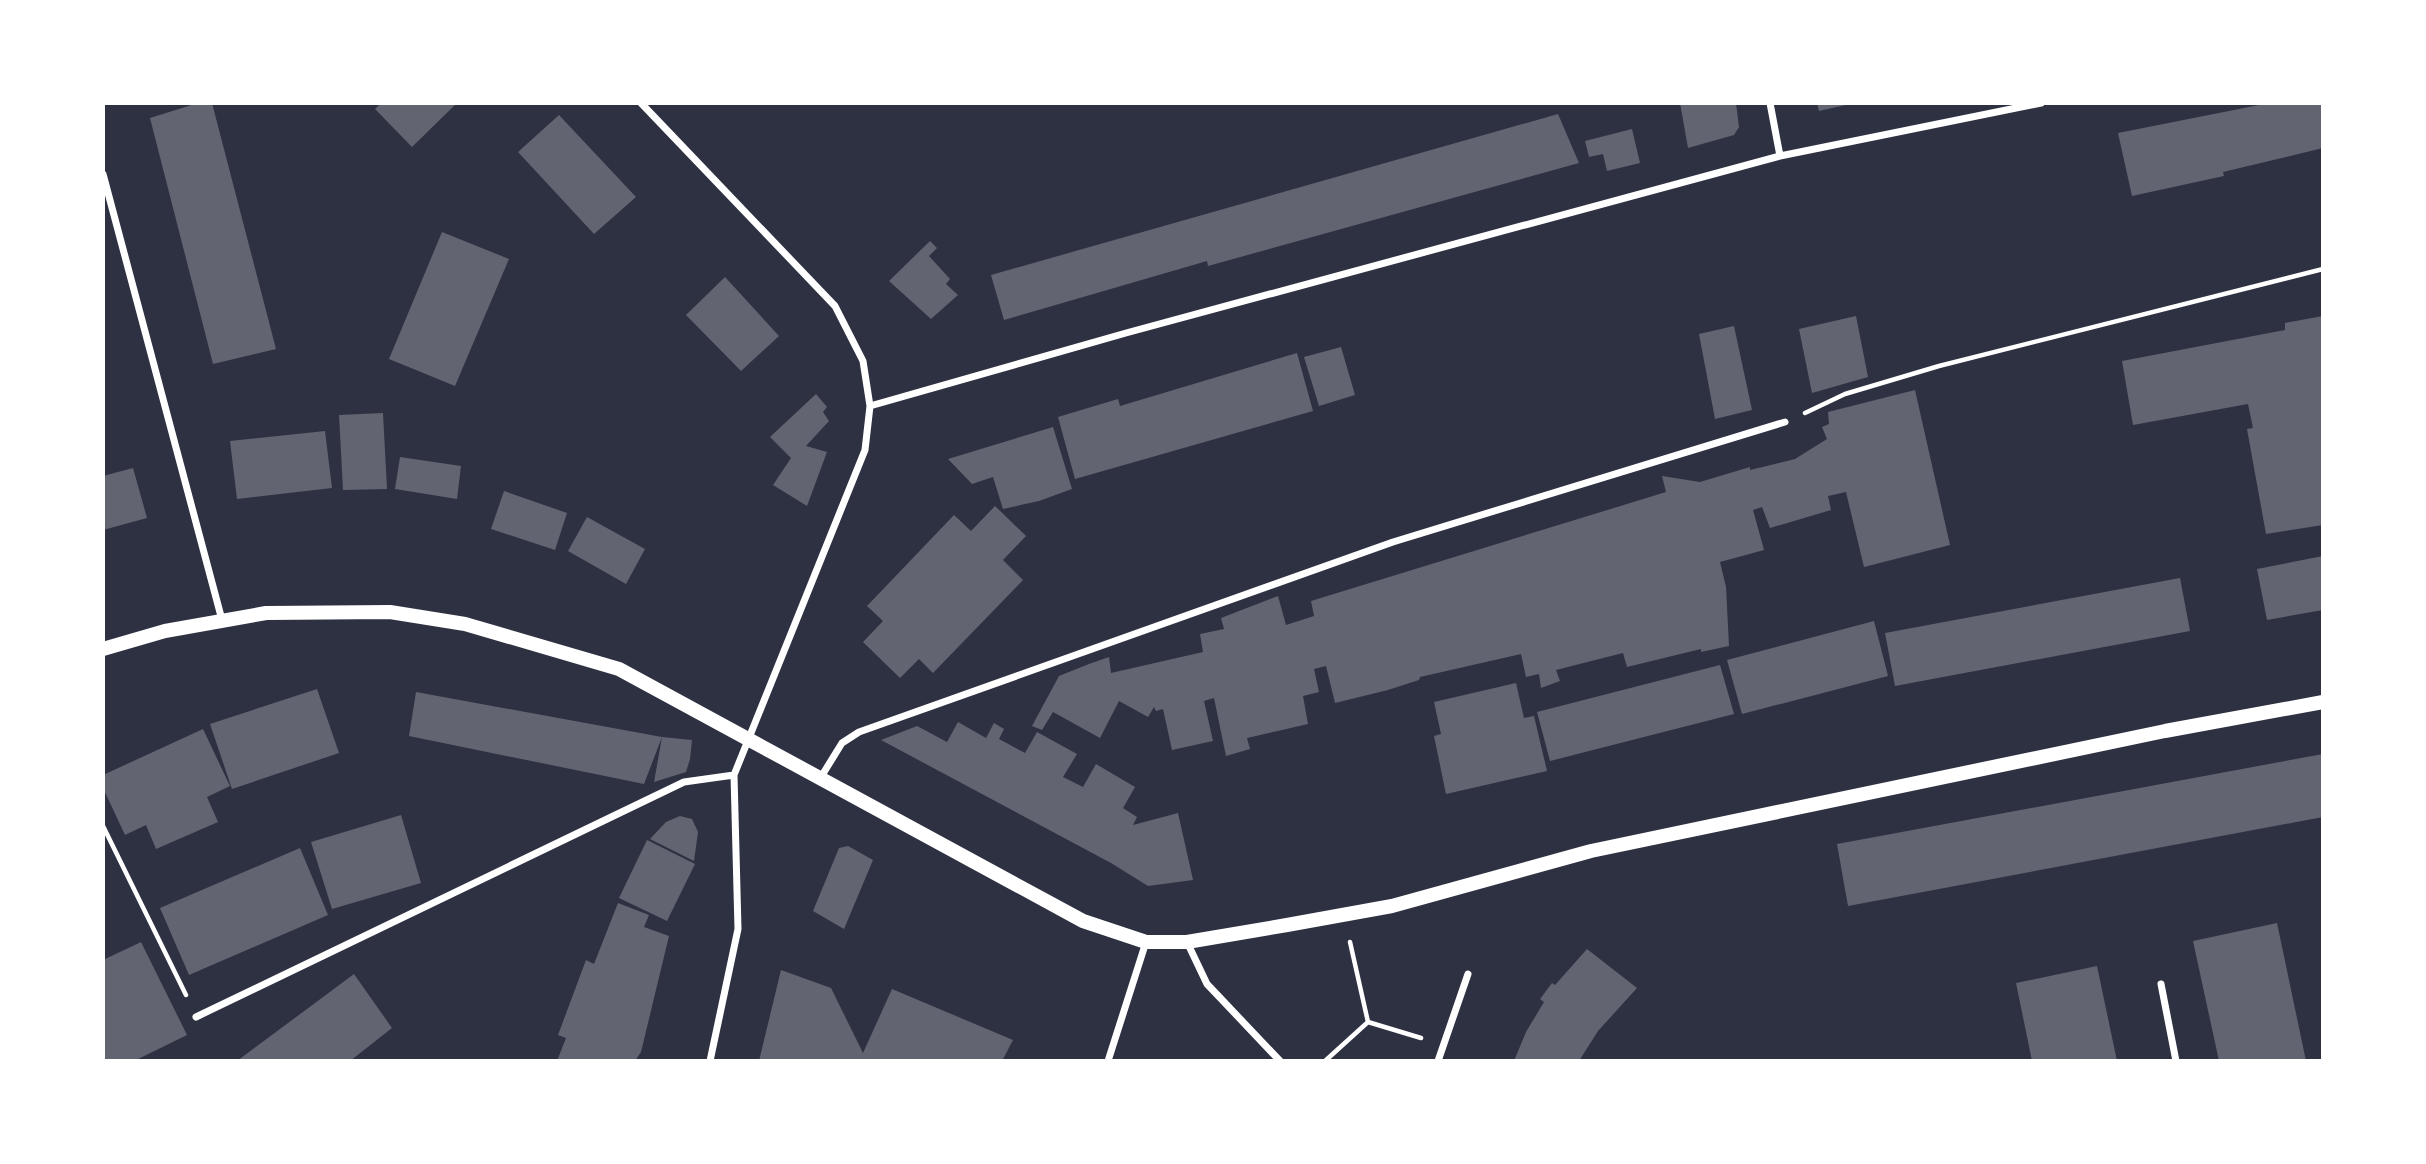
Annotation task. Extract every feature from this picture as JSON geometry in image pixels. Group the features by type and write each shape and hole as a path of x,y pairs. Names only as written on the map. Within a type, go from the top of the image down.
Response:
{"main road":[{"path":"103,649 222,620 278,613 390,612 465,624 619,669 750,737 1083,921 1146,942 1187,942 1392,906 1591,851 2165,731 2323,702"}],"street":[{"path":"641,103 835,306 863,360 870,407 865,450 734,775 738,929 710,1061"},
{"path":"1770,103 1780,156"},
{"path":"870,407 1113,337 1780,156 2040,103"},
{"path":"103,174 222,620"},
{"path":"821,777 842,743 859,732 1394,542 1785,422"},
{"path":"196,1017 684,782 734,775"},
{"path":"1108,1061 1146,942"},
{"path":"1187,942 1207,984 1280,1061"},
{"path":"1438,1061 1468,974"},
{"path":"2161,984 2176,1061"}],"path":[{"path":"1785,422 1845,394 1939,366 2323,270"},
{"path":"103,826 196,1017"},
{"path":"1344,914 1368,1022"},
{"path":"1368,1022 1443,1045"},
{"path":"1325,1061 1368,1022"}],"building":[{"path":"198,103 212,103 276,349 213,364 150,118"},
{"path":"381,103 457,103 412,147 375,109"},
{"path":"1680,103 1736,103 1739,127 1734,135 1688,148"},
{"path":"1817,103 1850,103 1850,104 1819,111"},
{"path":"2269,103 2323,103 2323,148 2223,172 2224,176 2132,196 2118,133"},
{"path":"1558,114 1579,163 1208,266 1207,261 1004,320 991,275"},
{"path":"559,115 636,197 594,234 518,152"},
{"path":"1632,129 1640,163 1607,171 1603,154 1589,157 1585,141"},
{"path":"442,232 509,259 455,386 389,359"},
{"path":"930,241 937,248 929,256 950,279 946,284 958,295 931,319 889,281"},
{"path":"725,277 779,336 741,371 686,315"},
{"path":"1856,316 1868,377 1812,393 1799,329"},
{"path":"2323,316 2323,525 2266,534 2247,429 2253,428 2248,404 2133,425 2122,361 2285,330 2285,323"},
{"path":"1734,326 1752,410 1715,419 1699,334"},
{"path":"1341,347 1355,395 1319,406 1304,357"},
{"path":"1297,353 1313,411 1075,479 1058,417 1118,399 1120,406"},
{"path":"1915,390 1950,545 1864,567 1846,492 1828,496 1831,510 1770,528 1762,507 1753,510 1764,550 1720,562 1726,587 1729,646 1701,652 1701,649 1627,667 1623,653 1556,670 1560,681 1541,688 1539,674 1526,677 1521,654 1420,677 1419,680 1388,690 1335,703 1326,666 1314,669 1319,692 1303,696 1308,724 1247,738 1250,749 1226,756 1214,698 1204,701 1213,741 1172,750 1163,709 1156,711 1154,707 1148,717 1119,701 1100,738 1053,712 1042,730 1032,726 1059,676 1089,664 1109,657 1111,673 1203,652 1200,634 1224,629 1221,618 1278,596 1286,625 1314,616 1311,601 1666,492 1662,476 1700,482 1750,467 1750,470 1795,459 1827,439 1822,427 1829,424 1828,412"},
{"path":"816,394 827,407 823,412 829,421 806,446 827,452 807,506 773,485 791,458 770,437"},
{"path":"383,413 387,489 343,490 339,415"},
{"path":"1053,427 1072,489 1039,501 1003,509 993,477 972,484 948,459"},
{"path":"325,431 332,488 237,499 230,441"},
{"path":"400,457 461,466 457,499 395,489"},
{"path":"133,468 147,518 103,530 103,476"},
{"path":"504,491 567,513 555,550 491,529"},
{"path":"995,506 1026,536 1003,560 1023,580 933,673 919,659 900,678 863,642 883,621 867,606 954,515 971,531"},
{"path":"587,517 645,549 626,584 568,551"},
{"path":"2323,556 2323,610 2267,620 2257,569"},
{"path":"2180,578 2190,631 1895,686 1885,633"},
{"path":"1874,621 1888,676 1742,714 1727,660"},
{"path":"1720,665 1734,714 1550,761 1537,712"},
{"path":"1516,683 1524,718 1534,716 1547,771 1446,794 1434,736 1441,734 1434,702"},
{"path":"317,689 339,753 232,789 210,724"},
{"path":"416,692 662,737 644,784 409,736"},
{"path":"958,722 986,738 994,723 1004,729 999,739 1025,753 1037,732 1077,754 1063,777 1083,787 1096,764 1135,787 1123,808 1137,817 1133,825 1178,813 1193,880 1148,886 1111,863 881,740 917,726 947,742"},
{"path":"203,729 230,786 207,797 218,822 156,849 146,825 125,835 103,788 103,775"},
{"path":"662,737 692,740 690,759 686,772 654,782"},
{"path":"2323,754 2323,817 1848,906 1837,844"},
{"path":"401,815 421,883 332,909 311,842"},
{"path":"680,816 692,819 698,832 694,861 650,839 666,822"},
{"path":"647,840 695,864 667,921 619,898"},
{"path":"848,846 873,860 844,929 813,911 839,848"},
{"path":"300,848 328,915 189,975 160,908"},
{"path":"618,903 649,915 644,927 669,936 641,1052 635,1061 557,1061 566,1038 558,1035 586,960 594,964"},
{"path":"2277,923 2306,1061 2219,1061 2193,941"},
{"path":"141,942 187,1035 134,1061 103,1061 103,960"},
{"path":"1587,949 1637,988 1598,1031 1579,1061 1514,1061 1526,1032 1544,1002 1540,999 1552,983 1555,985"},
{"path":"2097,966 2117,1061 2032,1061 2016,983"},
{"path":"781,970 831,988 863,1053 892,989 1013,1040 1002,1061 759,1061"},
{"path":"354,974 392,1028 350,1061 237,1061"}]}
